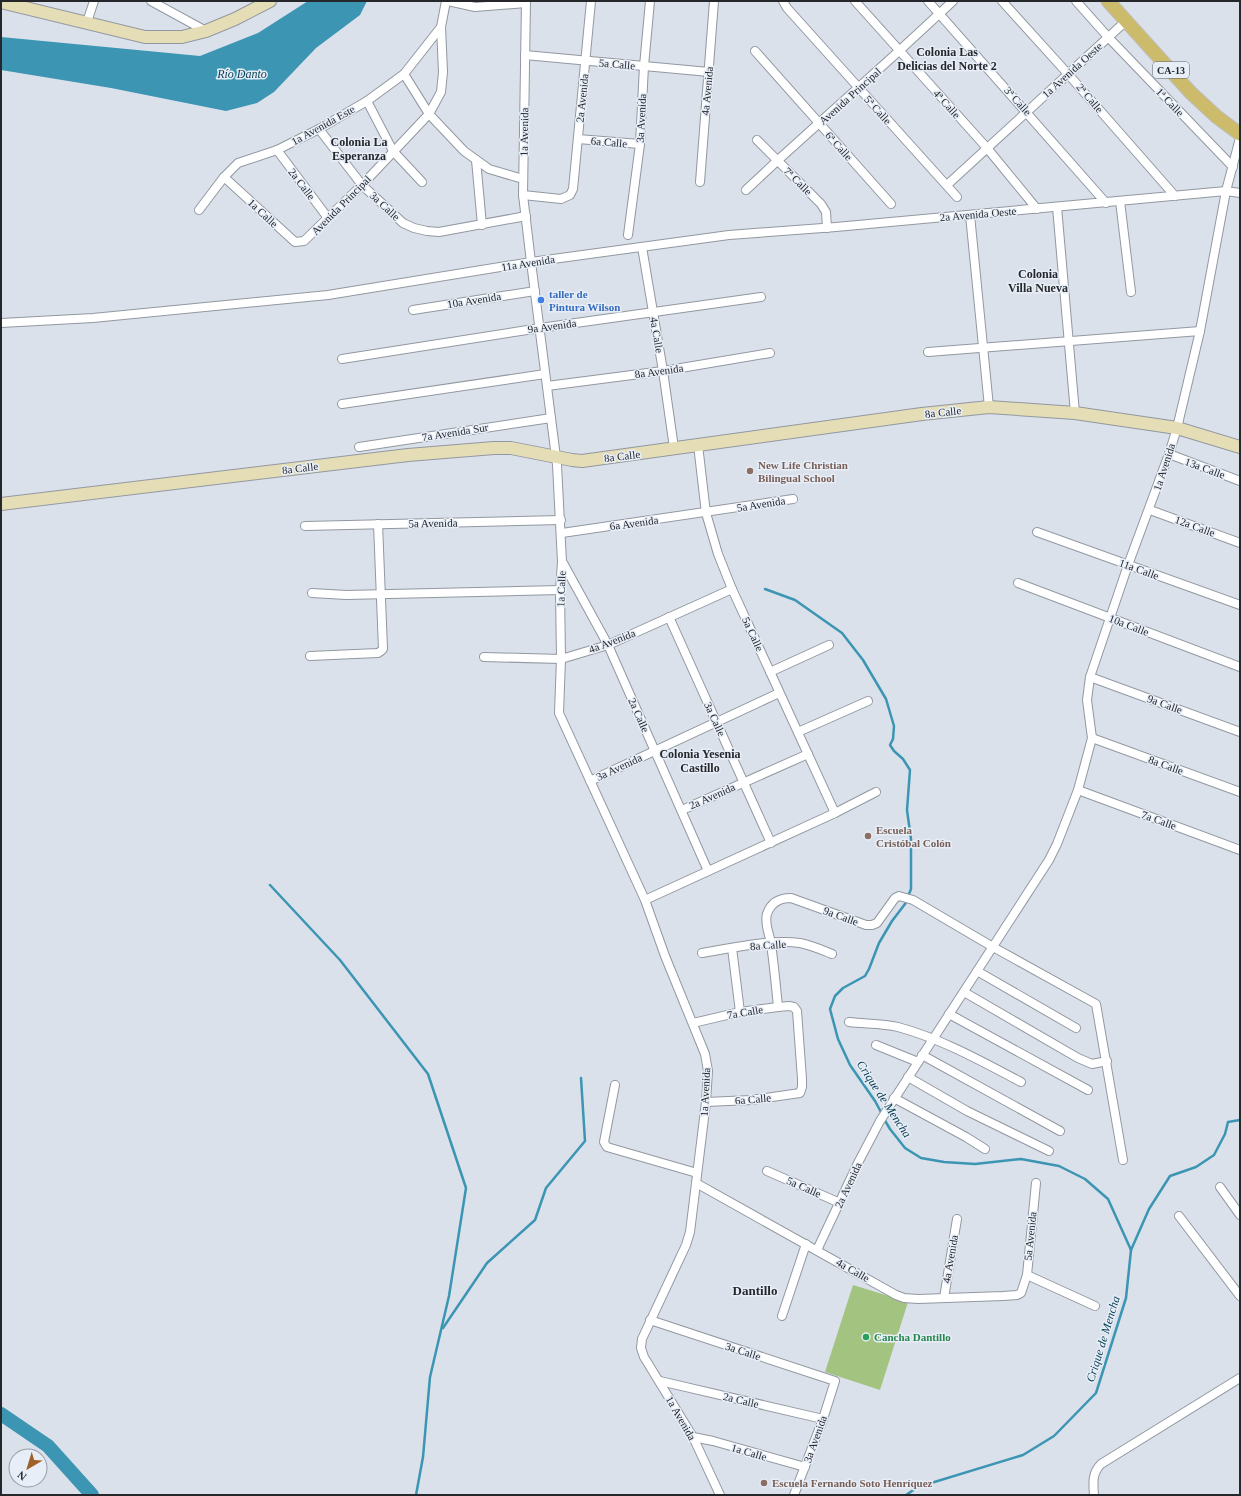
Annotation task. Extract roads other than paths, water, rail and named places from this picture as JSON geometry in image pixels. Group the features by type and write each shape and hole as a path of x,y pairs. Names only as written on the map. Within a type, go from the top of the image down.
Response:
{"main road":[{"name":"CA-13","path":"1108,1 1191,93 1217,117 1240,134"}],"street":[{"path":"87,22 94,1"},
{"path":"151,1 206,31"},
{"path":"1,2 145,37 182,37 206,31 235,19 270,1"},
{"path":"447,1 475,7 526,2"},
{"name":"Avenida Principal","path":"304,241 362,185 429,114 441,92 443,72 441,27 447,1"},
{"name":"2a Avenida","path":"523,195 561,199 570,195 573,189 591,1"},
{"name":"3a Avenida","path":"628,235 640,144 644,66 650,1"},
{"name":"4a Avenida","path":"700,182 714,1"},
{"name":"4ª Calle","path":"855,1 987,148 1037,209"},
{"name":"3ª Calle","path":"928,1 1106,203"},
{"name":"Avenida Principal","path":"746,190 953,1"},
{"name":"2ª Calle","path":"1002,1 1175,196"},
{"name":"1ª Calle","path":"1076,1 1108,37 1233,167"},
{"name":"1a Avenida","path":"526,2 523,195 531,262"},
{"name":"5ª Calle","path":"784,3 858,88 957,197"},
{"name":"1a Avenida Oeste","path":"947,185 1126,21"},
{"name":"1a Avenida Este","path":"199,210 224,177 238,163 277,150 319,129 367,101 404,74 441,27"},
{"name":"6ª Calle","path":"755,51 891,204"},
{"name":"5a Calle","path":"525,56 709,72"},
{"path":"404,74 429,114 464,151 488,169 523,179"},
{"path":"367,101 393,151 422,182"},
{"name":"3a Calle","path":"319,129 362,185 403,223 414,228 427,232 439,232 526,216"},
{"name":"1a Avenida","path":"993,947 1049,860 1057,844 1078,790 1092,738 1087,700 1090,677 1128,565 1150,510 1177,428 1200,331 1226,191 1240,138"},
{"name":"6a Calle","path":"578,139 640,144"},
{"name":"7ª Calle","path":"757,140 821,204 826,212 828,228"},
{"name":"2a Calle","path":"277,150 328,218"},
{"path":"476,160 482,225"},
{"name":"1a Calle","path":"224,177 295,242 304,241"},
{"name":"2a Avenida Oeste","path":"729,235 828,228 1226,191 1240,193"},
{"path":"1120,202 1131,292"},
{"path":"1057,207 1075,413"},
{"path":"970,215 989,407"},
{"name":"11a Avenida","path":"1,323 93,318 328,295 531,262 729,235"},
{"name":"4a Calle","path":"642,247 663,371 674,448"},
{"name":"1a Calle","path":"531,262 556,456 562,533 559,712 645,900"},
{"name":"10a Avenida","path":"413,310 535,291"},
{"name":"9a Avenida","path":"342,359 540,328 761,297"},
{"path":"928,352 1200,331"},
{"name":"8a Avenida","path":"547,386 663,371 770,353"},
{"path":"342,404 545,374"},
{"name":"8a Calle","path":"1,504 408,455 511,448 582,461 922,414 989,407 1075,413 1177,428 1240,447"},
{"name":"7a Avenida Sur","path":"359,447 551,418"},
{"name":"5a Calle","path":"698,445 706,513 718,554 779,693 835,814"},
{"name":"13a Calle","path":"1169,454 1240,481"},
{"name":"5a Avenida","path":"706,513 793,499"},
{"name":"12a Calle","path":"1150,510 1240,542"},
{"name":"6a Avenida","path":"562,533 706,513"},
{"name":"5a Avenida","path":"305,526 561,520"},
{"path":"310,656 378,653 383,649 378,524"},
{"name":"11a Calle","path":"1037,532 1240,605"},
{"name":"2a Calle","path":"562,562 608,645 708,871"},
{"name":"10a Calle","path":"1018,583 1240,667"},
{"name":"4a Avenida","path":"484,657 561,659 608,645 732,588"},
{"path":"312,593 335,595 380,595 560,590"},
{"name":"3a Calle","path":"669,617 771,843"},
{"path":"770,672 830,645"},
{"name":"9a Calle","path":"1090,677 1240,732"},
{"name":"3a Avenida","path":"590,781 779,693"},
{"path":"798,732 868,701"},
{"name":"8a Calle","path":"1092,738 1240,792"},
{"name":"2a Avenida","path":"682,810 808,754"},
{"name":"7a Calle","path":"1078,790 1240,850"},
{"path":"645,900 835,814 876,792"},
{"name":"9a Calle","path":"771,943 767,923 767,914 773,904 783,898 791,898 872,926 877,923 895,898 899,896 913,900 993,947"},
{"name":"1a Avenida","path":"645,900 665,956 693,1023 706,1059 708,1071 706,1102 690,1232 686,1245 642,1339 642,1351 644,1357 693,1437 720,1495"},
{"path":"771,943 778,1007"},
{"name":"8a Calle","path":"702,953 771,943 798,943 832,954"},
{"path":"993,947 1096,1004 1123,1160"},
{"name":"2a Avenida","path":"817,1250 859,1161 880,1121 993,947"},
{"path":"732,948 740,1012"},
{"path":"977,971 1076,1028"},
{"path":"964,992 1078,1058 1092,1064 1107,1061"},
{"name":"7a Calle","path":"693,1023 740,1012 778,1007 794,1007 796,1011 802,1079 800,1093"},
{"path":"949,1014 1088,1090"},
{"path":"849,1022 896,1027 933,1039 972,1056 1021,1082"},
{"path":"876,1045 920,1059 1060,1131"},
{"path":"908,1077 967,1111 1048,1151"},
{"path":"615,1085 604,1142 605,1145 607,1147 697,1173"},
{"name":"6a Calle","path":"706,1102 751,1100 800,1093"},
{"path":"894,1098 985,1149"},
{"name":"5a Calle","path":"767,1171 840,1203"},
{"name":"4a Calle","path":"696,1183 896,1295 911,1299 1017,1295 1023,1289"},
{"name":"5a Avenida","path":"1023,1289 1027,1275 1036,1183"},
{"path":"1220,1188 1240,1215"},
{"path":"1179,1216 1240,1296"},
{"name":"4a Avenida","path":"944,1298 957,1219"},
{"path":"782,1316 806,1244"},
{"path":"1027,1275 1095,1306"},
{"name":"3a Calle","path":"650,1320 827,1378 835,1382"},
{"path":"1094,1495 1093,1477 1096,1468 1240,1378"},
{"name":"2a Calle","path":"660,1381 823,1419"},
{"name":"3a Avenida","path":"794,1495 823,1419 835,1382"},
{"name":"1a Calle","path":"693,1437 805,1467"}],"water":[{"name":"Río Danto","path":"308,1 367,1 360,15 316,48 274,92 257,103 226,111 111,88 1,70 1,37 200,56 258,33"}],"waterway":[{"name":"Crique de Mencha","path":"765,589 795,600 842,633 863,660 886,699 894,726 893,739 890,745 903,759 910,770 907,810 911,839 911,889 905,904 892,921 879,943 865,976 843,988 835,996 830,1009 838,1039 850,1065 875,1101 882,1114"},
{"path":"270,885 340,960 428,1074 466,1188 449,1296 430,1377 423,1457 416,1495"},
{"path":"443,1328 487,1263 535,1220 546,1188 585,1141 581,1078"},
{"name":"Crique de Mencha","path":"884,1119 905,1148 921,1158 944,1162 975,1164 1021,1159 1059,1166 1085,1179 1108,1199 1131,1250 1126,1298 1096,1393 1054,1436 1023,1455 918,1487 906,1495"},
{"path":"1131,1250 1149,1209 1170,1176 1196,1167 1214,1155 1225,1134 1228,1122 1240,1120"},
{"path":"1,1414 48,1446 92,1495"}],"place":[{"name":"taller de Pintura Wilson","path":"541,300"},
{"name":"New Life Christian Bilingual School","path":"750,471"},
{"name":"Escuela Cristóbal Colón","path":"868,836"},
{"name":"Cancha Dantillo","path":"866,1337"},
{"name":"Escuela Fernando Soto Henríquez","path":"764,1483"}],"district":[{"name":"Colonia Las Delicias del Norte 2","path":"947,59"},
{"name":"Colonia La Esperanza","path":"359,149"},
{"name":"Colonia Villa Nueva","path":"1038,281"},
{"name":"Colonia Yesenia Castillo","path":"700,761"},
{"name":"Dantillo","path":"755,1290"}]}
